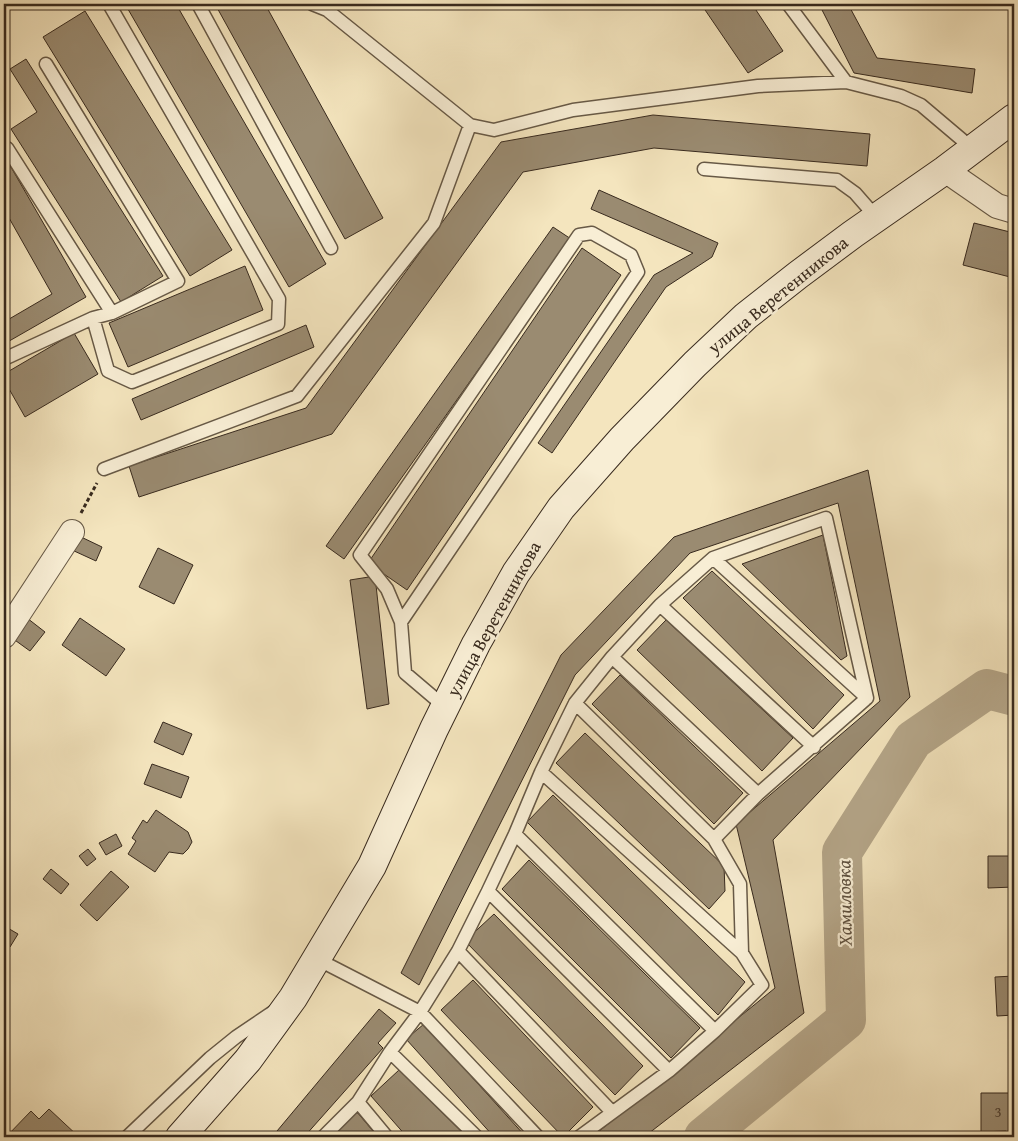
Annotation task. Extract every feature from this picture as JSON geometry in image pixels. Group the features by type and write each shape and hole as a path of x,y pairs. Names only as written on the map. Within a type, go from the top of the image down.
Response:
{"main road":[{"name":"улица Веретенникова","path":"180,1137 248,1060 293,998 317,959 372,866 476,644 516,573 560,508 622,439 746,316 798,275 1014,118"}],"street":[{"path":"945,170 997,206 1014,211"},
{"path":"4,636 72,532"}],"lane":[{"path":"93,318 108,371 132,382 278,324 279,299 109,4"},
{"path":"198,4 331,248"},
{"path":"312,4 329,7 470,125 494,130 573,110 758,86 846,82 901,96 921,105 973,149"},
{"path":"788,4 846,82"},
{"path":"4,358 93,318 112,313 178,281 46,64"},
{"path":"104,469 297,396 434,222 470,125"},
{"path":"7,148 112,313"},
{"path":"704,169 837,180 855,193 876,218"},
{"path":"401,622 638,272 631,255 592,233 579,235 360,556 387,589 401,622 405,673 445,707"},
{"path":"322,1137 358,1102 390,1052 420,1012 458,951 516,834 541,772 575,703 612,657 660,605 713,558 826,518 867,698"},
{"path":"713,558 867,698"},
{"path":"660,605 814,747"},
{"path":"612,657 758,794"},
{"path":"714,838 758,794 814,747 867,698"},
{"path":"575,703 714,838 740,884 742,953"},
{"path":"541,772 742,953 762,985 715,1031 669,1071 579,1137"},
{"path":"516,834 715,1031"},
{"path":"488,891 669,1071"},
{"path":"458,951 612,1112"},
{"path":"317,959 420,1012 538,1137"},
{"path":"127,1137 210,1058 236,1037 293,998"},
{"path":"390,1052 477,1137"},
{"path":"358,1102 387,1137"}],"path":[{"path":"72,532 104,469"}],"building":[{"path":"125,4 176,4 326,264 289,287"},
{"path":"215,4 265,4 383,218 345,239"},
{"path":"701,4 752,4 783,51 748,73"},
{"path":"819,4 848,4 877,58 975,69 972,93 854,73"},
{"path":"85,11 232,250 190,276 43,37"},
{"path":"26,59 163,276 121,302 11,129 37,112 10,69"},
{"path":"653,115 870,134 867,166 654,148 523,172 332,434 139,497 129,466 306,408 501,142"},
{"path":"4,155 86,297 4,344 4,322 52,294 4,209"},
{"path":"599,190 718,243 712,257 666,287 552,453 538,443 654,275 693,253 591,209"},
{"path":"974,223 1014,233 1014,278 963,265"},
{"path":"553,227 571,239 344,559 326,546"},
{"path":"582,248 621,275 407,590 368,563"},
{"path":"245,266 263,310 128,367 109,323"},
{"path":"306,325 314,347 141,420 132,399"},
{"path":"74,333 98,374 25,417 4,380 4,374"},
{"path":"868,470 910,697 773,840 804,1013 644,1137 592,1137 775,988 736,824 880,701 838,503 690,553 575,675 419,985 401,973 561,655 674,537"},
{"path":"823,535 847,656 841,660 742,564"},
{"path":"79,536 102,547 96,561 72,550"},
{"path":"158,548 193,565 174,604 139,587"},
{"path":"712,571 844,695 813,729 683,598"},
{"path":"375,576 389,704 367,709 350,580"},
{"path":"27,618 45,632 30,651 12,638"},
{"path":"80,618 125,649 106,676 62,645"},
{"path":"666,620 793,738 762,771 637,650"},
{"path":"620,675 743,793 714,824 592,704"},
{"path":"163,722 192,734 183,755 154,742"},
{"path":"585,733 724,866 725,891 709,909 556,763"},
{"path":"152,764 189,777 181,798 144,784"},
{"path":"553,795 745,982 718,1015 527,822"},
{"path":"156,810 188,832 192,842 183,854 169,852 155,872 128,854 136,841 132,838 143,820 147,823"},
{"path":"116,834 122,846 106,855 99,843"},
{"path":"88,849 96,859 87,866 79,856"},
{"path":"988,856 1014,856 1014,887 988,888"},
{"path":"529,860 700,1028 671,1058 502,889"},
{"path":"51,869 69,884 61,894 43,879"},
{"path":"111,871 129,887 97,921 80,905"},
{"path":"494,914 643,1066 615,1095 465,941"},
{"path":"6,927 18,934 10,947 4,943"},
{"path":"1014,976 1014,1015 997,1016 995,977"},
{"path":"473,980 593,1107 563,1137 441,1010"},
{"path":"379,1009 396,1023 378,1043 383,1048 304,1137 272,1137"},
{"path":"424,1024 526,1137 494,1137 406,1039"},
{"path":"399,1070 467,1137 407,1137 371,1096"},
{"path":"981,1093 1014,1093 1014,1137 1006,1137 1006,1131 981,1132"},
{"path":"49,1109 79,1137 6,1137 31,1111 39,1119"},
{"path":"357,1112 378,1137 331,1137"}],"waterway":[{"name":"Хамиловка","path":"704,1137 846,1020 842,852 913,740 987,689 1014,696"}]}
